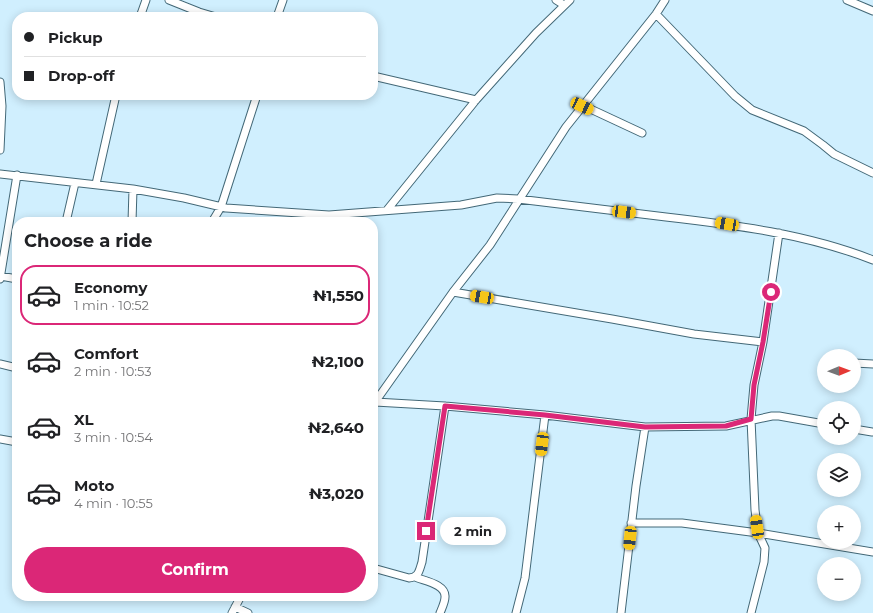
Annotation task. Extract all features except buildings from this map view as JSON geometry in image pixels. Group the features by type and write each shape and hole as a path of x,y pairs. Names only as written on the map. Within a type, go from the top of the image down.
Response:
{"street":[{"path":"142,12 146,0"},
{"path":"169,0 199,12"},
{"path":"279,12 283,0"},
{"path":"556,0 564,5"},
{"path":"387,210 476,100 536,33 570,0"},
{"path":"378,398 453,292 490,245 518,199 566,127 656,14 665,0"},
{"path":"846,0 873,11"},
{"path":"656,14 735,96 752,110 804,131 834,154 873,173"},
{"path":"378,77 476,100"},
{"path":"0,82 2,106 0,150"},
{"path":"96,184 115,100"},
{"path":"215,217 221,207 255,100"},
{"path":"582,106 642,133"},
{"path":"0,174 133,189 184,198 221,207 329,215 461,205 497,198 518,199 714,222 779,234 848,250 873,260"},
{"path":"12,279 0,278 16,175"},
{"path":"67,217 75,183"},
{"path":"132,217 133,189"},
{"path":"751,613 764,562 765,548 758,533 755,510 751,419 754,385 763,342 779,234"},
{"path":"453,292 612,318 694,334 763,342"},
{"path":"861,363 873,364"},
{"path":"0,364 12,367"},
{"path":"378,404 445,406 545,415 645,427 726,426 751,419 779,416 817,423"},
{"path":"415,577 418,574 422,562 445,406"},
{"path":"516,613 525,578 545,415"},
{"path":"621,613 645,427"},
{"path":"861,430 872,432"},
{"path":"0,439 12,441"},
{"path":"632,523 682,523 758,533 873,552"},
{"path":"378,569 409,578 415,577 442,588 445,592 445,599 440,613"},
{"path":"238,601 234,610 248,613"}],"route":[{"path":"426,531 445,406 545,415 645,427 726,426 751,419 754,385 771,292"}]}
